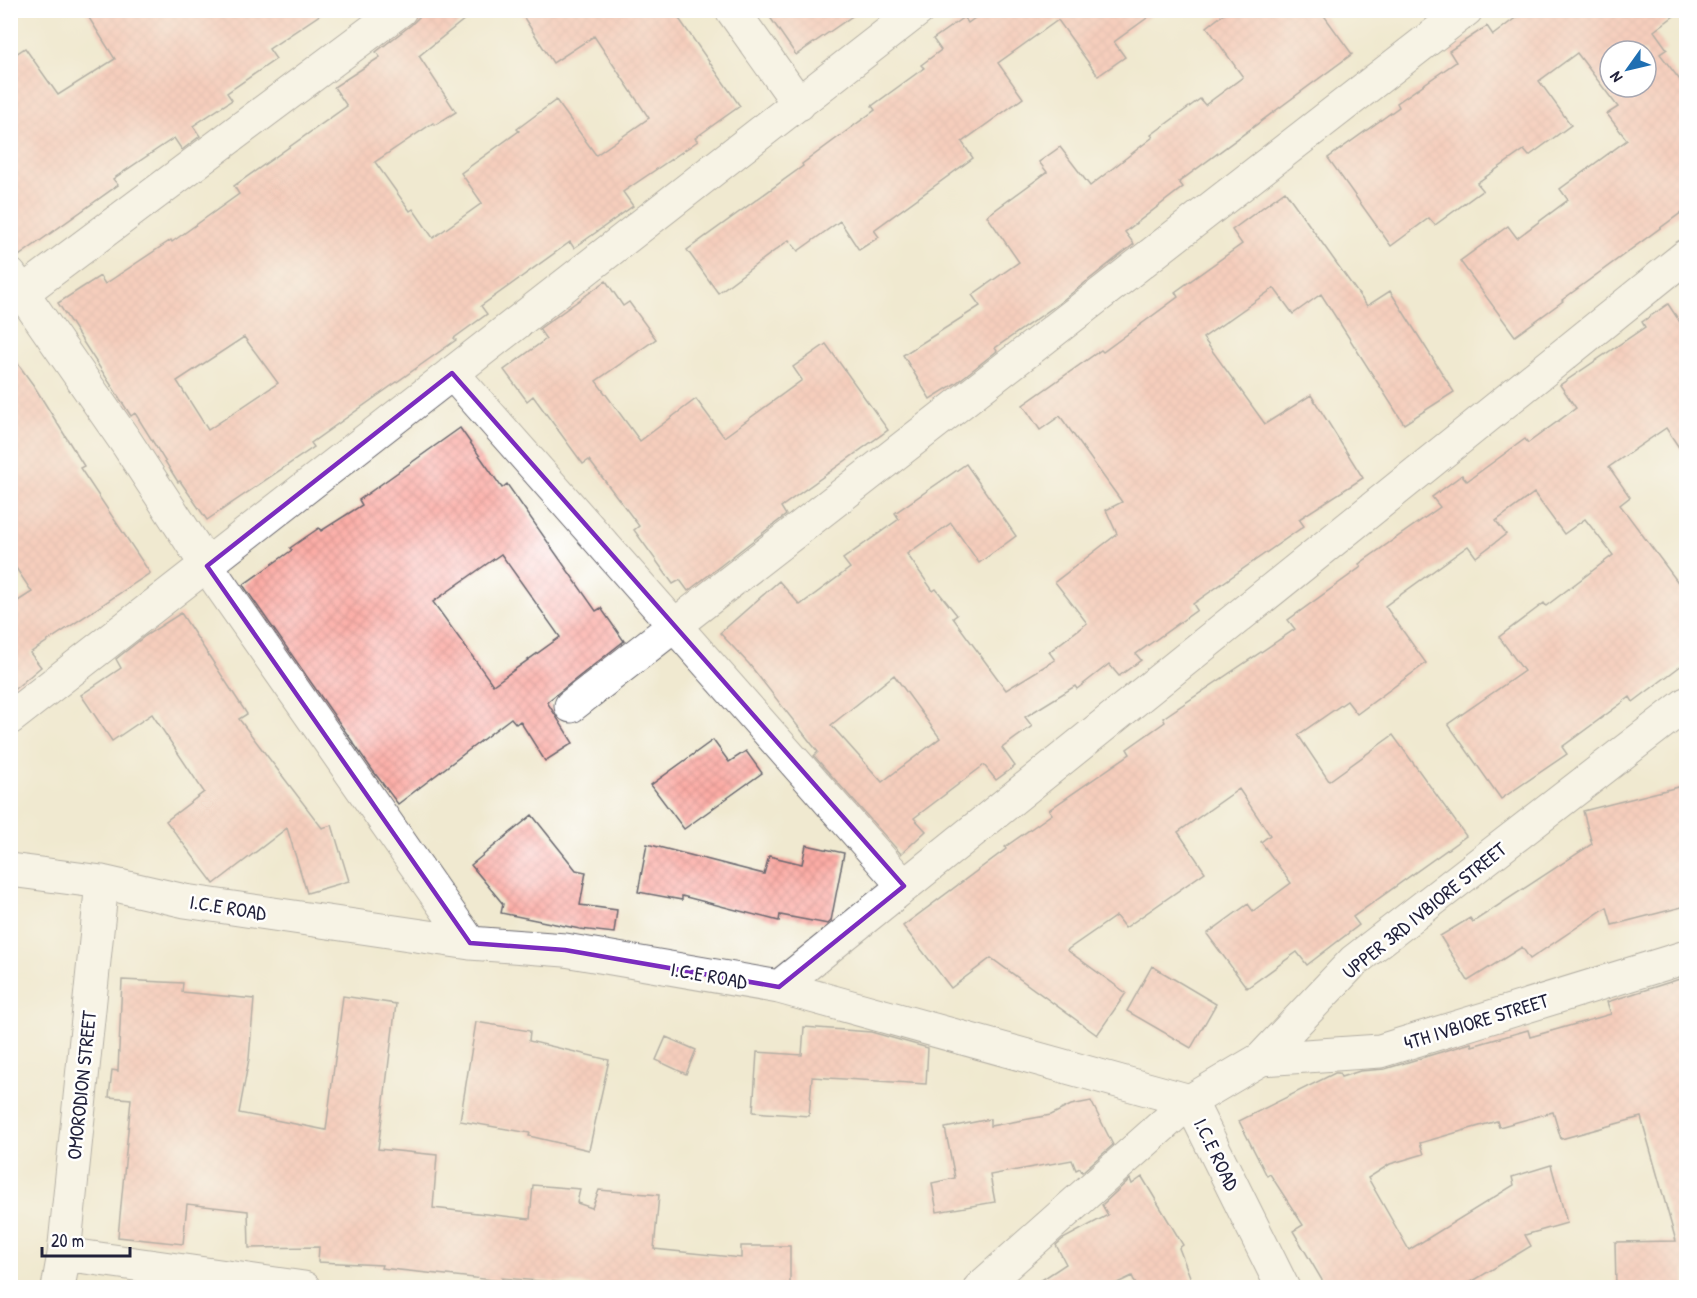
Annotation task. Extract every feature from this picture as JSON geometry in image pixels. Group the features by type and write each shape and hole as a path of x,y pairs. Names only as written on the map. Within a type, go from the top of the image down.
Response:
{"street":[{"path":"400,10 17,283 126,441 207,566 470,943"},
{"path":"732,10 799,104"},
{"path":"10,718 918,10"},
{"path":"571,706 1466,10"},
{"path":"779,987 1686,256"},
{"path":"452,373 904,886"},
{"name":"UPPER 3RD IVBIORE STREET","path":"980,1287 1190,1101 1261,1059 1354,962 1686,704"},
{"name":"I.C.E ROAD","path":"10,870 102,882 185,901 470,943 565,950 779,987 1190,1101 1283,1287"},
{"name":"OMORODION STREET","path":"58,1287 64,1254 102,882"},
{"name":"4TH IVBIORE STREET","path":"1261,1059 1380,1051 1686,957"},
{"path":"64,1254 304,1287"}],"highlighted area":[{"path":"452,373 904,886 779,987 565,950 470,943 207,566"}],"building":[{"path":"84,10 327,10 269,49 276,59 227,93 232,100 193,126 200,136 182,150 174,138 113,179 118,185 16,258 10,257 10,58 25,48 58,95 115,59"},
{"path":"426,10 476,10 419,56 456,112 435,125 433,123 375,162 410,211 413,209 433,238 482,203 461,173 519,131 517,129 556,100 596,155 649,118 594,36 553,63 519,10 673,10 740,106 695,138 698,141 623,192 633,206 574,248 570,242 481,306 487,314 454,338 456,340 311,443 314,447 207,520 180,481 178,482 135,413 131,416 58,303 100,276 105,284 171,240 172,242 239,194 234,186 347,106 334,87 380,57 376,52 411,25","holes":["244,337 278,383 208,430 177,381"]},
{"path":"765,10 861,10 796,55"},
{"path":"986,10 1158,10 1114,42 1125,57 1098,76 1058,20 998,63 1023,98 962,142 973,158 874,230 879,237 859,250 840,221 798,251 789,240 718,293 687,250 803,166 802,164 875,110 872,106 924,68 921,65 941,50 933,39 964,17 968,23"},
{"path":"1229,10 1320,10 1352,54 1179,182 1183,187 1125,232 1134,244 1058,304 995,348 997,351 956,383 930,399 903,355 980,306 972,295 1019,262 987,216 1047,172 1039,162 1060,147 1090,186 1153,137 1151,135 1200,99 1205,105 1243,77 1207,27"},
{"path":"1526,10 1682,10 1654,31 1667,49 1660,54 1686,88 1686,209 1515,336 1460,261 1508,226 1517,238 1568,200 1560,189 1627,140 1607,114 1618,107 1612,99 1658,99 1658,39 1598,39 1598,81 1577,53 1539,81 1571,125 1529,156 1524,150 1477,183 1483,190 1435,225 1429,218 1391,246 1328,158 1399,107 1397,103 1456,62 1449,51 1487,26 1493,35"},
{"path":"1285,191 1367,306 1390,291 1454,392 1404,424 1321,294 1293,314 1274,288 1203,338 1265,424 1311,395 1363,478 1299,519 1304,526 1193,604 1197,610 1136,654 1141,660 1119,676 1109,664 1077,689 1075,686 1025,717 1032,726 1002,748 1015,766 996,780 984,765 914,818 926,831 901,854 814,756 818,752 749,664 720,633 779,581 800,605 850,568 843,559 899,519 895,513 966,464 1016,536 979,563 951,523 907,554 933,591 936,589 957,615 953,618 1006,690 1055,660 1049,652 1087,623 1055,582 1117,534 1106,510 1122,502 1060,416 1040,430 1023,405 1101,350 1103,352 1178,297 1175,292 1242,244 1232,230","holes":["894,675 940,738 882,782 831,725"]},
{"path":"606,281 623,306 629,302 656,339 596,381 640,441 696,399 724,437 802,380 793,367 826,344 888,430 781,507 786,515 688,591 680,580 673,584 634,530 639,526 589,460 583,464 533,396 527,401 504,370 546,339 539,329"},
{"path":"1668,304 1686,331 1686,458 1666,428 1609,467 1630,497 1620,505 1686,593 1686,662 1633,702 1630,697 1562,747 1567,754 1501,799 1448,724 1524,671 1499,637 1544,603 1546,606 1613,555 1585,519 1564,534 1534,493 1496,521 1506,534 1476,557 1468,546 1385,606 1426,663 1357,714 1347,701 1298,735 1329,781 1393,735 1466,836 1353,917 1359,925 1307,965 1297,952 1247,988 1207,934 1248,904 1253,911 1291,883 1261,842 1270,835 1239,789 1178,832 1205,872 1125,928 1116,916 1067,950 1126,993 1097,1035 991,958 951,988 903,926 1006,849 1005,847 1052,814 1049,810 1130,754 1127,749 1165,722 1163,718 1295,629 1288,620 1361,567 1359,564 1440,507 1432,497 1462,475 1467,481 1525,439 1528,443 1576,408 1560,385 1645,327 1642,322"},
{"path":"10,353 34,386 84,466 80,468 150,573 30,653 41,667 10,693 10,606 32,592 10,559"},
{"path":"460,428 502,488 507,484 596,611 601,608 624,641 547,702 573,743 545,761 520,721 516,724 511,718 398,804 243,585 319,528 321,531 362,505 359,500","holes":["501,554 560,637 493,685 433,602"]},
{"path":"181,613 247,714 239,719 322,828 332,825 349,881 307,893 287,828 214,884 166,821 204,792 152,714 112,741 81,695 121,668 116,659 145,636"},
{"path":"713,740 729,762 746,751 762,773 684,829 651,785"},
{"path":"1686,785 1686,906 1612,925 1607,907 1530,959 1522,947 1468,981 1440,936 1470,918 1473,922 1592,844 1583,811"},
{"path":"532,815 576,870 586,872 580,905 617,910 614,933 580,929 501,913 503,904 471,865"},
{"path":"647,844 764,874 769,856 802,864 806,845 844,853 831,921 828,924 780,915 779,921 682,896 682,900 638,892"},
{"path":"1152,966 1216,1004 1191,1048 1127,1011"},
{"path":"1686,977 1686,1286 1616,1287 1615,1242 1676,1241 1641,1117 1561,1139 1553,1112 1499,1127 1497,1121 1420,1143 1424,1154 1390,1164 1368,1178 1409,1250 1514,1185 1512,1177 1551,1165 1567,1223 1525,1235 1531,1246 1463,1287 1326,1287 1293,1231 1303,1225 1270,1174 1267,1176 1239,1121 1335,1073 1339,1073 1341,1077 1360,1071 1385,1069 1471,1043 1472,1046 1528,1030 1530,1037 1611,1014 1607,1002"},
{"path":"122,980 183,983 182,992 254,999 249,1059 239,1113 326,1130 343,996 396,1004 378,1149 437,1155 433,1208 530,1219 533,1185 580,1189 577,1203 592,1208 599,1190 659,1195 654,1249 741,1258 741,1246 790,1246 790,1287 590,1287 590,1285 502,1278 502,1281 381,1268 382,1265 318,1262 319,1247 249,1248 248,1211 187,1204 183,1244 118,1237 131,1099 109,1097 112,1070 118,1071"},
{"path":"476,1022 530,1031 529,1041 609,1060 589,1150 529,1136 530,1133 460,1121"},
{"path":"804,1027 871,1032 928,1048 926,1084 812,1077 809,1116 753,1112 757,1052 802,1055"},
{"path":"666,1037 696,1050 686,1074 656,1060"},
{"path":"1091,1101 1113,1145 1082,1172 1080,1168 1076,1170 1072,1160 990,1175 995,1202 937,1212 932,1183 955,1178 945,1128 990,1119 990,1126 1051,1115 1071,1105"},
{"path":"1142,1177 1183,1245 1179,1248 1194,1287 1137,1287 1132,1276 1109,1287 1031,1287 1066,1264 1056,1245 1108,1215 1102,1205 1130,1179 1132,1184"}]}
